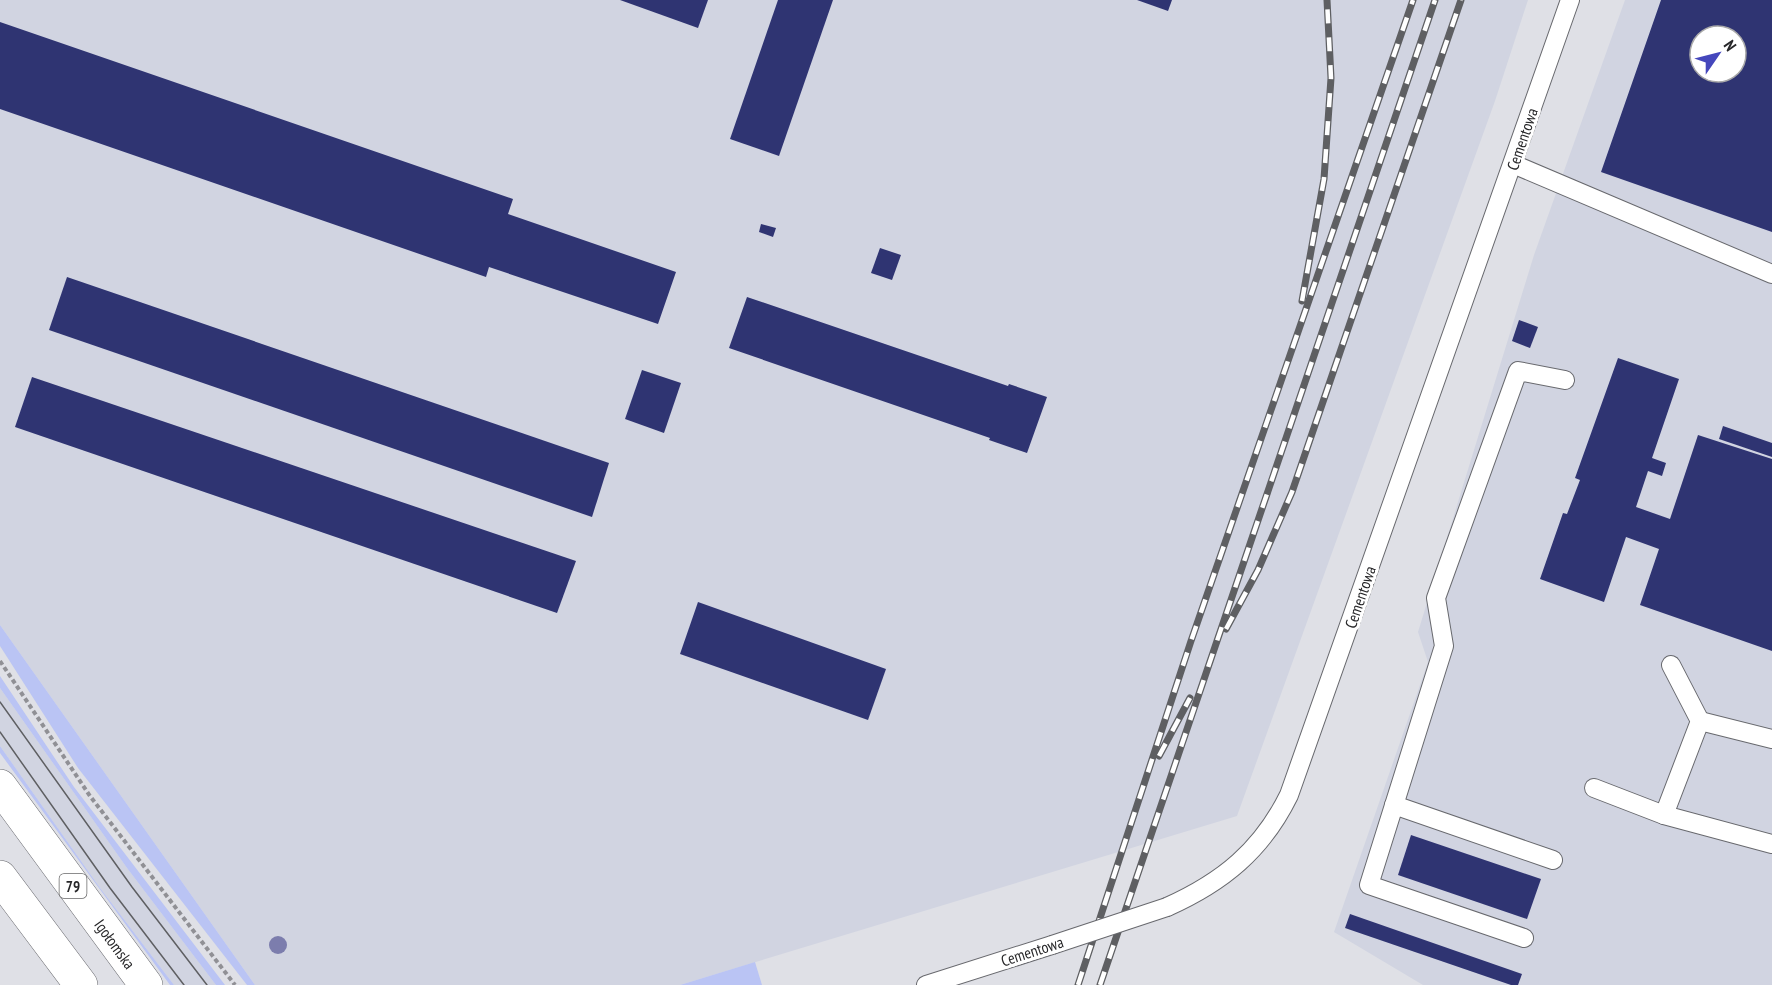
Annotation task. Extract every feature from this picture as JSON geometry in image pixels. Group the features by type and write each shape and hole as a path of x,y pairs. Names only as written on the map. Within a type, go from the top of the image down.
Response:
{"main road":[{"name":"Igołomska","path":"0,786 146,985"},
{"path":"0,878 81,985"}],"lane":[{"name":"Cementowa","path":"927,985 1167,907 1206,888 1232,870 1260,839 1285,803 1299,772 1570,0"},
{"path":"1513,164 1772,274"},
{"path":"1524,938 1369,885 1444,646 1436,598 1518,371 1565,380"},
{"path":"1664,815 1700,721 1671,665"},
{"path":"1700,721 1772,739"},
{"path":"1594,789 1664,815 1772,844"},
{"path":"1394,805 1553,860"}],"path":[{"path":"0,661 90,796 235,985"}],"shaded area":[{"path":"0,0 1528,0 1495,101 1237,816 680,985 255,985 0,625"},
{"path":"1625,0 1772,0 1772,985 1423,985 1334,932 1428,662 1418,632 1534,255"},
{"path":"0,625 255,985 247,985 78,768 0,646"},
{"path":"0,676 74,787 225,985 216,985 127,868 0,688"},
{"path":"0,688 127,868 216,985 174,985 100,888 0,746"},
{"path":"0,746 100,888 174,985 170,985 0,753"},
{"path":"755,962 762,985 680,985"}],"building":[{"path":"620,0 708,0 698,28"},
{"path":"778,0 833,0 779,156 730,139"},
{"path":"1137,0 1172,0 1168,11"},
{"path":"1661,0 1772,0 1772,232 1601,172"},
{"path":"0,22 513,199 508,214 676,272 658,324 489,267 486,277 0,109"},
{"path":"761,224 776,228 773,237 759,232"},
{"path":"880,248 901,255 892,280 871,273"},
{"path":"67,277 609,463 592,517 49,330"},
{"path":"747,297 1008,386 1009,384 1047,397 1027,453 989,440 990,438 729,348"},
{"path":"1519,320 1538,327 1530,348 1512,341"},
{"path":"1618,358 1679,379 1652,458 1666,463 1662,476 1648,471 1636,507 1670,519 1698,435 1772,459 1772,651 1640,605 1659,549 1626,537 1604,602 1540,579 1563,513 1567,514 1580,480 1575,478"},
{"path":"642,370 681,383 664,433 625,419"},
{"path":"32,377 576,561 557,613 15,427"},
{"path":"1723,426 1772,443 1772,457 1719,439"},
{"path":"698,602 886,669 868,720 680,654"},
{"path":"1411,835 1541,879 1527,919 1398,875"},
{"path":"1350,914 1522,974 1518,985 1511,985 1345,928"}],"tram line":[{"path":"0,702 132,887 207,985"},
{"path":"0,732 110,888 184,985"}],"railway":[{"path":"1302,301 1324,179 1331,78 1327,0"},
{"path":"1078,985 1191,641 1413,0"},
{"path":"1100,985 1435,0"},
{"path":"1226,629 1258,570 1292,492 1461,0"},
{"path":"1159,756 1190,698"}]}
